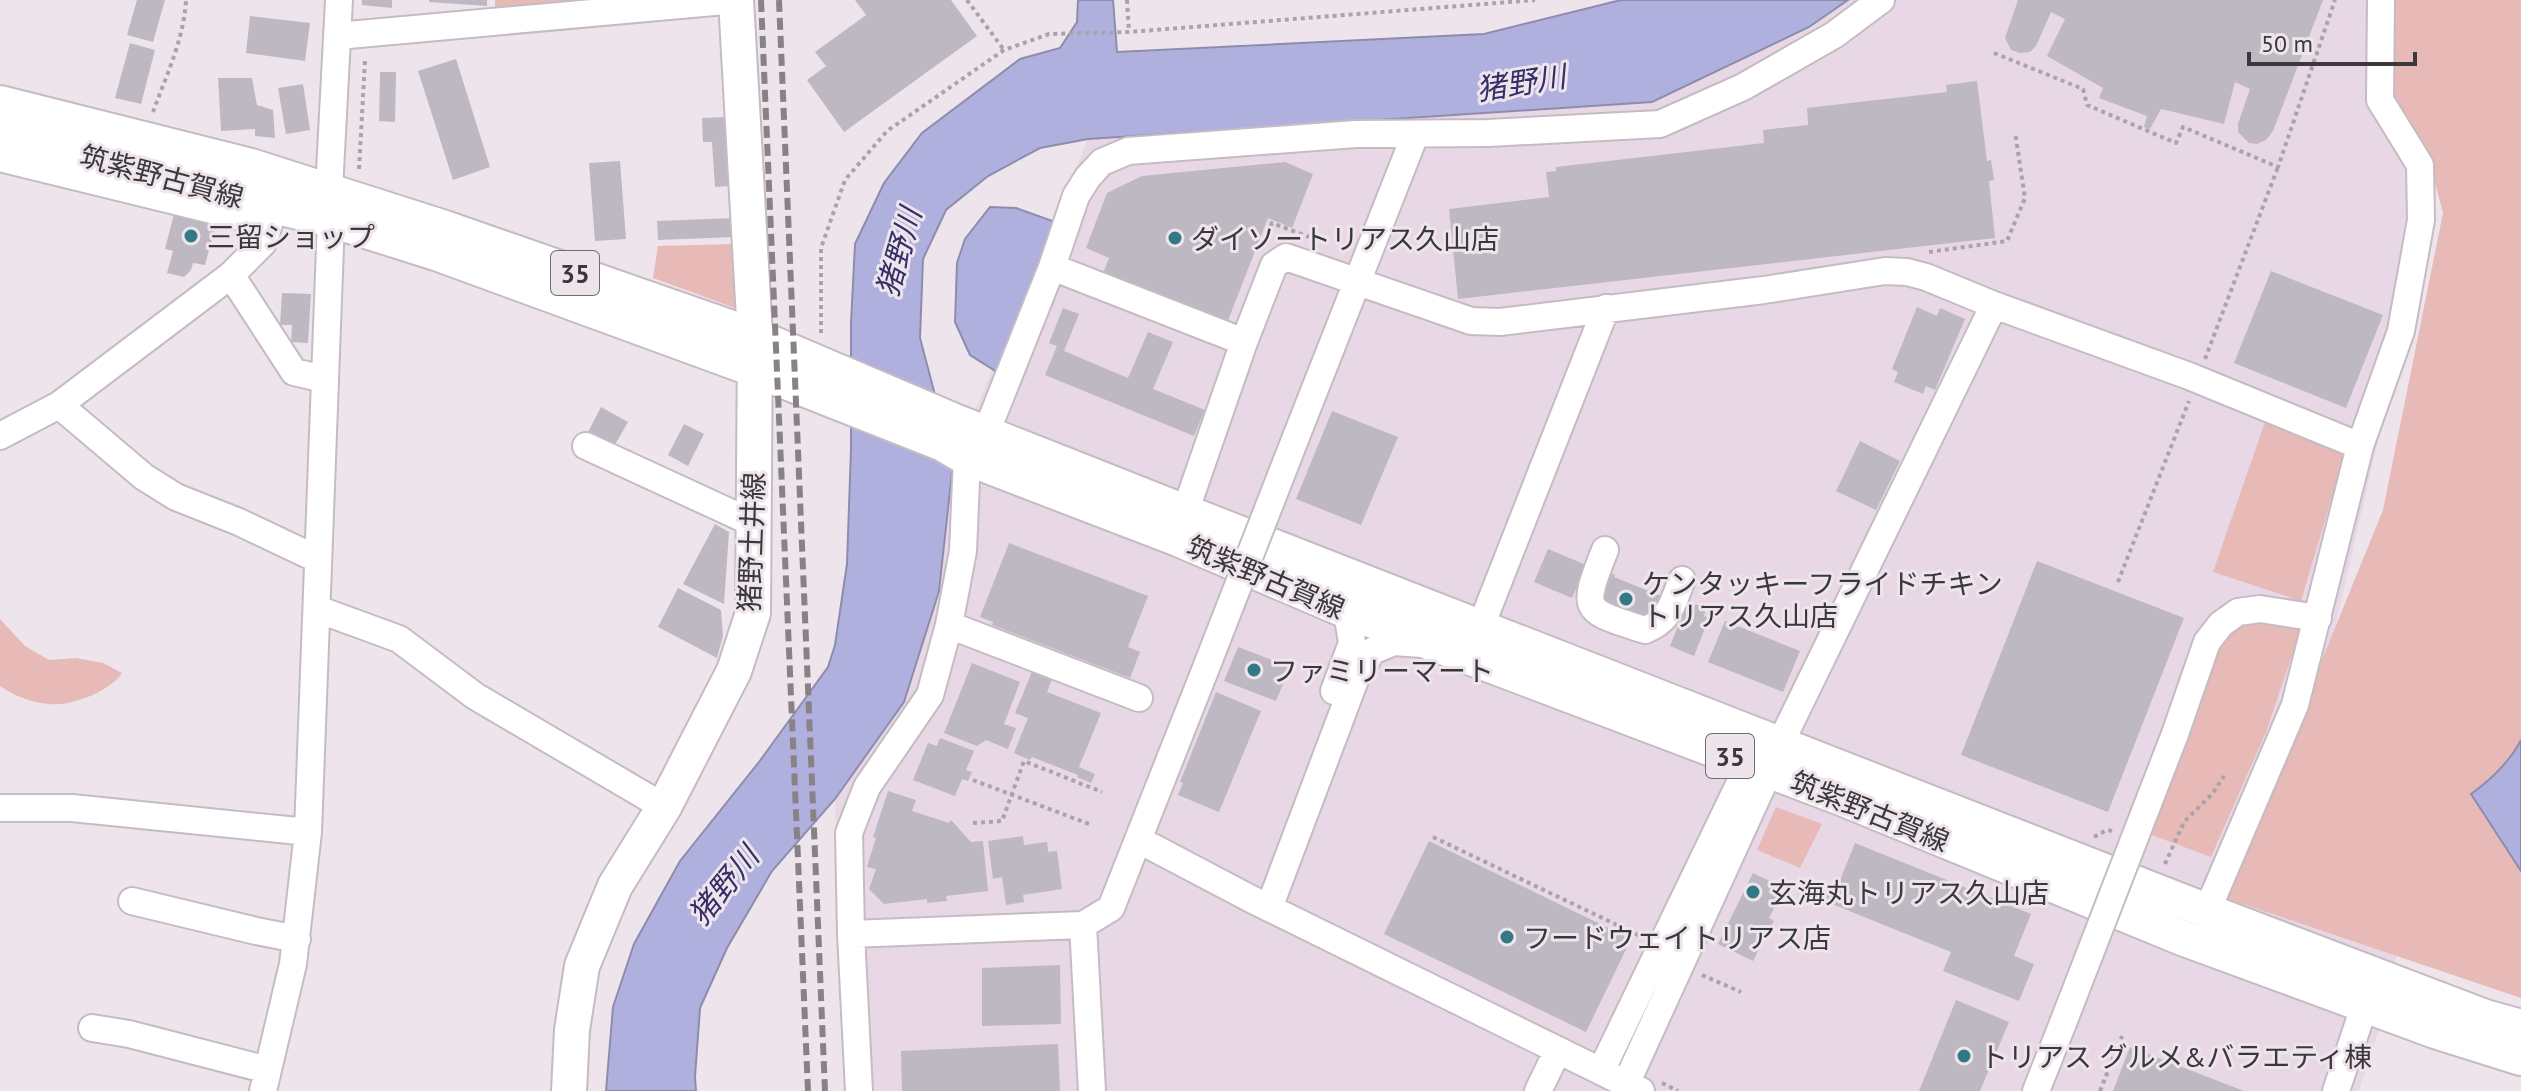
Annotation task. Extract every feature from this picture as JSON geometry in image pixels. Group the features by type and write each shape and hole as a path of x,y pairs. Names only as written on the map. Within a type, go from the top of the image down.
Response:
{"main road":[{"name":"猪野土井線","path":"569,1091 572,1030 582,966 615,886 664,807 734,671 753,613 754,353 736,0"},
{"name":"筑紫野古賀線","path":"0,103 251,166 436,253 754,353 816,378 962,439 1178,539 1347,611 1437,645 2207,911 2485,1017 2521,1027"},
{"name":"筑紫野古賀線","path":"0,131 269,215 330,205"},
{"name":"筑紫野古賀線","path":"962,439 1185,512 1481,626 1766,759 1841,798 2182,938 2488,1050 2521,1058"}],"street":[{"path":"92,1028 129,1034 266,1081 297,939 308,832 339,0"},
{"path":"337,36 736,0"},
{"path":"859,1091 849,833 867,787 930,695 949,625 963,551 962,439 1052,267 1076,196 1102,162 1128,151 1356,134 1415,135 1660,124 1743,87 1834,35 1881,0"},
{"path":"2207,911 2295,705 2360,446 2401,331 2421,220 2420,165 2380,100 2381,0"},
{"path":"851,934 1083,925 1111,908 1415,135"},
{"path":"0,158 269,215 263,243 231,275 59,405 0,436"},
{"path":"1185,512 1274,265 1286,257 1471,321 1500,322 1764,290 1885,271 1907,272 2197,380 2360,446"},
{"path":"1052,267 1244,342"},
{"path":"231,275 294,372 324,379"},
{"path":"1601,1071 1766,759 1994,305"},
{"path":"1481,626 1606,308"},
{"path":"59,405 144,477 176,497 239,522 317,559"},
{"path":"586,446 753,523"},
{"path":"1605,550 1590,589 1590,602 1598,615 1645,630 1656,626 1666,619 1682,580"},
{"path":"317,609 399,639 475,696 664,807"},
{"path":"2036,1091 2175,734 2207,642 2221,624 2238,612 2260,609 2318,618"},
{"path":"1261,904 1352,643 1347,611"},
{"path":"949,625 1139,698"},
{"path":"1261,904 1355,680 1372,651 1394,642 1437,645"},
{"path":"1139,840 1261,904 1634,1088 1766,759"},
{"path":"0,808 72,808 308,832"},
{"path":"132,901 297,939"},
{"path":"1083,925 1092,1091"},
{"path":"2336,1091 2365,1004"},
{"path":"1538,1091 1558,1050"}],"path":[{"path":"151,118 175,53 186,0"},
{"path":"967,0 1004,50"},
{"path":"1127,0 1129,32"},
{"path":"816,378 822,346 821,248 845,180 887,131 1004,50 1049,34 1129,32 1531,0"},
{"path":"2118,582 2278,167 2335,0"},
{"path":"1994,53 2083,89 2087,105 2176,143 2183,127 2278,167"},
{"path":"359,169 365,61"},
{"path":"1917,254 2007,241 2025,198 2015,132"},
{"path":"1263,248 1272,223 1313,239"},
{"path":"973,823 1002,821 1024,761 1102,792"},
{"path":"2165,864 2184,822 2213,793 2224,776"},
{"path":"973,780 1089,824"},
{"path":"2094,837 2107,830 2121,832"},
{"path":"1433,837 1640,936"},
{"path":"2100,1091 2122,1036"}],"shaded area":[{"path":"495,0 580,0 495,9"},
{"path":"1848,0 2391,0 2389,92 2425,145 2433,222 2380,433 2314,719 2397,955 2380,1026 2359,1091 846,1091 835,800 904,702 939,591 953,463 1088,139 1651,102 1809,27"},
{"path":"2391,0 2521,0 2521,998 2225,898 2383,510 2443,213 2425,145 2389,92"},
{"path":"734,244 740,283 735,308 653,278 658,246"},
{"path":"2265,422 2346,450 2301,601 2213,572"},
{"path":"0,619 25,646 49,660 76,658 103,663 122,673 100,692 67,703 42,703 17,695 0,686"},
{"path":"2255,620 2301,629 2266,732 2211,857 2149,834 2218,647 2237,624"},
{"path":"1776,807 1822,824 1800,868 1757,850"}],"water":[{"name":"猪野川","path":"1078,0 1113,0 1117,52 1484,34 1621,0 1848,0 1809,27 1652,102 1088,139 1040,148 988,176 946,210 923,259 920,338 953,463 939,591 904,702 835,799 772,871 727,948 700,1008 696,1091 606,1091 613,1007 634,944 680,861 759,762 828,667 835,645 847,564 855,244 884,183 922,133 1020,59 1060,48 1077,22"},
{"path":"990,207 1016,208 1058,223 997,372 970,355 955,322 957,263 965,239"},
{"path":"2521,740 2521,871 2471,794 2499,770"}],"building":[{"path":"137,0 165,0 153,42 127,35"},
{"path":"362,0 392,0 392,8 362,5"},
{"path":"487,0 487,6 429,2"},
{"path":"855,0 951,0 977,36 844,132 807,80 826,66 815,52 866,15"},
{"path":"2018,0 2323,0 2273,131 2266,140 2257,144 2249,143 2238,132 2250,89 2235,82 2224,124 2161,109 2150,129 2144,127 2147,116 2099,98 2103,88 2047,56 2065,19 2051,12 2036,46 2030,52 2011,50 2005,38"},
{"path":"250,16 310,23 305,61 246,53"},
{"path":"130,43 155,50 141,104 115,98"},
{"path":"456,59 490,167 453,180 418,71"},
{"path":"380,72 396,72 395,122 379,121"},
{"path":"218,78 252,78 257,105 273,110 275,138 255,136 255,129 221,131"},
{"path":"1977,81 1987,161 1991,160 1994,180 1989,181 1995,238 1458,299 1449,209 1549,197 1546,172 1556,171 1556,167 1764,143 1763,130 1808,125 1807,108 1947,92 1946,85"},
{"path":"303,84 310,130 286,134 278,88"},
{"path":"725,117 729,186 715,187 712,142 703,142 702,118"},
{"path":"620,161 626,239 595,241 589,163"},
{"name":"ダイソートリアス久山店","path":"1285,162 1313,174 1292,228 1268,218 1227,323 1102,276 1109,258 1086,248 1107,193 1142,176"},
{"path":"176,206 218,217 205,265 193,263 184,277 167,273 173,251 165,249"},
{"path":"733,218 734,237 658,240 657,221"},
{"path":"2271,271 2383,315 2346,408 2234,363"},
{"path":"282,293 311,294 308,343 291,342 292,325 280,325"},
{"path":"1917,307 1937,316 1940,308 1965,319 1935,390 1926,386 1923,394 1894,382 1898,372 1892,369"},
{"path":"1063,308 1079,314 1064,351 1128,378 1148,332 1173,342 1153,389 1205,410 1194,436 1045,375 1057,346 1049,343"},
{"path":"601,407 628,422 612,450 586,436"},
{"path":"1332,411 1398,437 1361,525 1296,499"},
{"path":"684,424 704,434 688,466 668,455"},
{"path":"1860,441 1900,461 1876,510 1836,491"},
{"path":"715,524 729,532 724,604 683,584"},
{"path":"1009,543 1148,596 1128,647 1140,652 1130,678 992,625 993,622 980,617"},
{"path":"1548,549 1586,565 1572,598 1534,582"},
{"path":"2037,561 2184,618 2108,812 1961,755"},
{"path":"1606,571 1661,596 1652,617 1645,622 1600,604"},
{"path":"678,588 721,610 723,636 717,658 658,627"},
{"path":"1698,605 1705,612 1704,616 1709,618 1694,656 1670,646 1678,626 1676,621 1681,606"},
{"path":"1725,621 1800,651 1783,692 1708,662"},
{"path":"1238,647 1290,667 1276,701 1224,681"},
{"path":"972,663 1020,682 1004,724 1016,728 1008,749 986,740 977,746 944,733"},
{"path":"1032,672 1052,679 1047,692 1101,713 1079,767 1095,774 1091,783 1032,757 1030,760 1014,753 1028,718 1015,713"},
{"path":"1216,692 1261,711 1219,812 1178,795 1183,783 1180,782"},
{"path":"940,738 974,751 966,770 972,772 968,781 962,779 955,796 913,780 928,743 937,746"},
{"path":"888,791 916,800 912,811 949,823 951,820 971,842 983,841 988,891 946,896 947,901 927,903 927,899 884,904 869,889 876,869 867,867"},
{"path":"1023,836 1024,845 1047,842 1048,852 1057,851 1062,889 1023,895 1024,902 1006,905 1002,877 993,879 988,841"},
{"path":"1429,841 1631,939 1586,1032 1384,934"},
{"path":"1855,843 2031,914 2014,956 2034,964 2019,1001 1943,971 1951,952 1822,900 1827,886 1836,890"},
{"path":"1753,873 1784,888 1769,918 1774,921 1753,961 1718,944"},
{"path":"1060,965 1061,1024 982,1026 982,968"},
{"name":"トリアス グルメ&バラエティ棟","path":"1956,1000 2009,1022 1980,1091 1919,1091"},
{"path":"1058,1044 1060,1091 902,1091 901,1051"},
{"path":"2130,1047 2244,1091 2113,1091"}],"railway":[{"path":"761,0 808,1091"},
{"path":"779,0 825,1091"}],"place":[{"name":"三留ショップ","path":"191,236"},
{"name":"ダイソートリアス久山店","path":"1175,238"},
{"name":"ケンタッキーフライドチキン トリアス久山店","path":"1626,599"},
{"name":"ファミリーマート","path":"1254,670"},
{"name":"玄海丸トリアス久山店","path":"1753,892"},
{"name":"フードウェイトリアス店","path":"1507,937"},
{"name":"トリアス グルメ&バラエティ棟","path":"1964,1056"}]}
